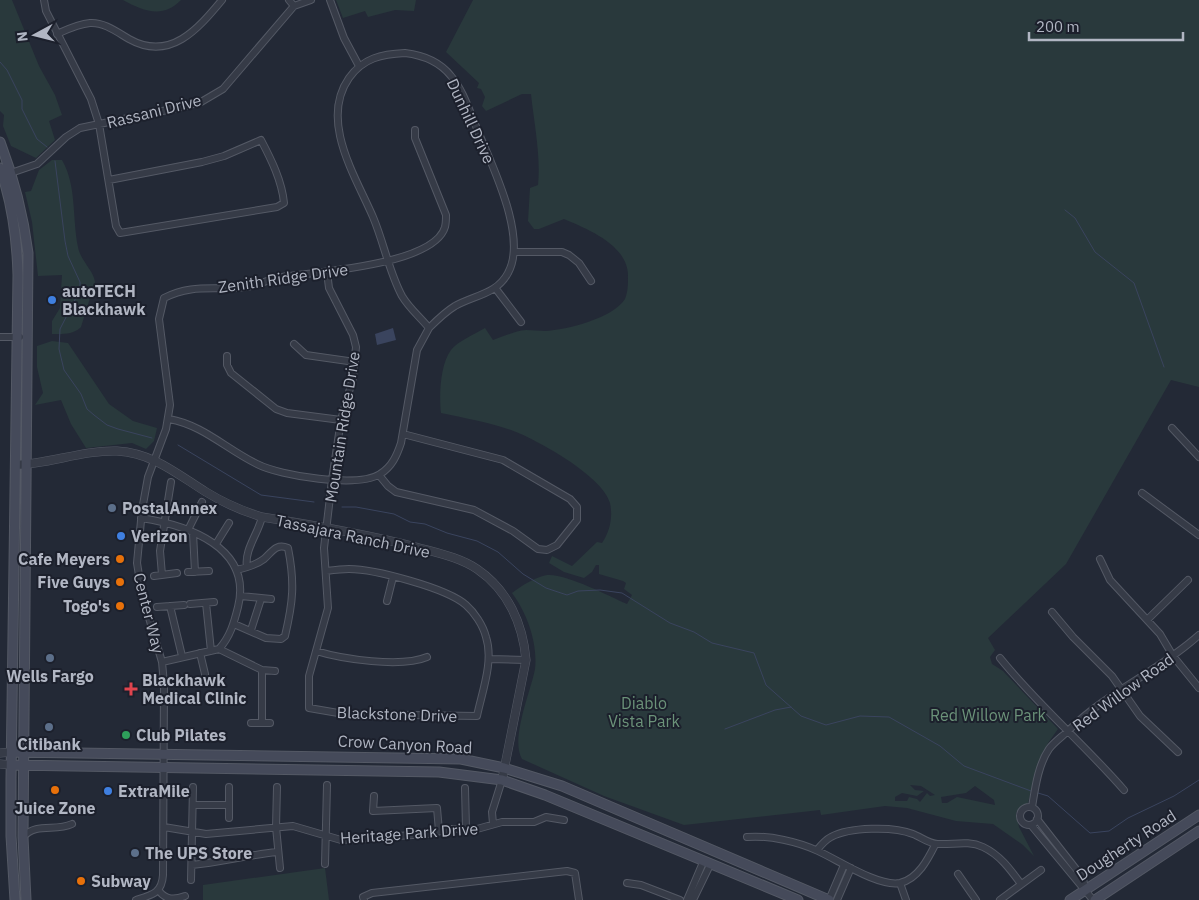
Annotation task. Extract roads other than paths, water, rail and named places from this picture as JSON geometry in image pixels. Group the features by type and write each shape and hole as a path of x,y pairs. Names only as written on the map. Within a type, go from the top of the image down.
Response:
{"main road":[{"path":"0,142 3,174 17,247 18,337 11,836 15,900"},
{"path":"3,174 23,215 28,253 29,338 23,837 26,900"},
{"name":"Crow Canyon Road","path":"12,752 438,757 461,759 504,768 562,786 829,900"},
{"name":"Crow Canyon Road","path":"12,765 439,772 502,780 559,800 798,900"},
{"name":"Dougherty Road","path":"1070,900 1199,815"},
{"name":"Dougherty Road","path":"1094,900 1199,831"}],"street":[{"path":"44,0 46,12 91,99 99,124 116,226 120,233 277,207 284,203 283,193 260,140 224,156 202,162 109,180"},
{"path":"57,34 77,25 92,23 107,27 133,41 152,46 168,45 183,40 198,28 222,0"},
{"path":"289,0 300,3 311,0"},
{"path":"329,0 344,38 359,66"},
{"name":"Rassani Drive","path":"3,174 37,164 70,133 80,128 193,104 223,89 300,3"},
{"name":"Dunhill Drive","path":"429,328 401,294 338,128 339,100 344,85 359,66 378,56 405,52 432,61 451,75 465,101 509,211 515,252 509,272 496,289"},
{"name":"Zenith Ridge Drive","path":"154,460 169,419 170,405 159,319 164,298 185,288 248,286 280,277 327,272 389,261 432,242 442,233 446,226 446,215 415,138 415,130"},
{"path":"515,252 562,252 569,254 591,281"},
{"name":"Mountain Ridge Drive","path":"327,272 329,288 353,335 356,347 355,362 341,420 327,529"},
{"path":"169,419 196,426 235,452 265,468 332,480 366,480 380,475 397,455 417,350 429,328 456,305 496,289 521,322"},
{"path":"0,337 29,338"},
{"path":"294,344 306,355 355,362"},
{"path":"227,356 227,365 231,373 276,409 287,413 341,420"},
{"path":"1172,428 1199,457"},
{"path":"380,475 388,486 396,492 474,510 513,530 538,548 547,550 558,545 577,520 577,507 570,499 503,460 402,434"},
{"name":"Tassajara Ranch Drive","path":"15,465 117,451 167,465 221,501 262,518 362,534 442,554 477,569 507,598 522,631 526,660 502,780"},
{"name":"Center Way","path":"154,460 148,477 141,518 137,563 139,578 162,662 164,684 164,827 162,885 159,891"},
{"path":"162,575 160,551 170,482"},
{"path":"1142,492 1199,535"},
{"path":"195,572 190,532 202,502"},
{"path":"141,518 164,522 190,532 216,544 229,558 236,570 241,596 234,624 219,649"},
{"path":"247,567 247,553 255,539 262,518"},
{"path":"216,544 229,523"},
{"name":"Blackstone Drive","path":"326,571 348,569 393,577 447,593 466,605 478,620 486,637 489,659 477,716 344,714 309,708 309,676 328,608 324,548 327,529"},
{"path":"234,624 274,640 285,636 292,608 294,579 288,548 284,546 278,547 263,560 236,570"},
{"path":"1100,558 1110,580 1160,634 1173,656 1199,688"},
{"path":"188,572 209,571"},
{"path":"154,576 177,573"},
{"path":"387,601 393,577"},
{"path":"1147,620 1188,580"},
{"path":"241,596 271,599"},
{"path":"251,630 261,599"},
{"path":"157,607 214,602"},
{"path":"206,603 211,651"},
{"path":"170,606 182,656"},
{"path":"1052,612 1073,637 1100,662 1140,716 1178,752"},
{"name":"Red Willow Road","path":"1033,805 1039,774 1050,747 1121,689 1173,656 1199,635"},
{"path":"162,662 219,649 262,670 275,671"},
{"path":"316,651 349,660 413,661 427,657"},
{"path":"200,653 204,674"},
{"path":"1000,658 1037,700 1124,790"},
{"path":"489,659 526,660"},
{"path":"262,670 262,723"},
{"path":"251,723 270,723"},
{"path":"0,753 12,752"},
{"path":"0,764 12,765"},
{"path":"493,824 492,812 502,780"},
{"path":"325,864 327,785"},
{"path":"192,880 193,787"},
{"path":"228,787 229,818"},
{"path":"277,787 276,826 280,868"},
{"path":"465,788 466,828"},
{"path":"374,796 373,811 437,808 439,831"},
{"path":"192,805 228,805"},
{"path":"1085,889 1082,878 1037,819 1037,812 1033,805 1023,809 1020,816 1024,823 1031,825 1094,900"},
{"name":"Heritage Park Drive","path":"164,827 192,832 225,832 293,826 341,840 466,828 486,828 493,824 534,822 553,817 564,820"},
{"path":"1031,825 1037,819"},
{"path":"23,837 34,828 65,827 72,824"},
{"path":"817,850 832,836 875,829 913,833 936,844 959,843 980,846 1005,863 1021,884"},
{"path":"747,837 758,836 817,850 844,865 879,880 900,883 920,870 936,844"},
{"path":"192,865 225,862 240,856 277,852"},
{"path":"687,900 707,861"},
{"path":"693,900 707,861"},
{"path":"829,900 844,865"},
{"path":"837,900 851,868"},
{"path":"1001,900 1041,870"},
{"path":"363,898 372,893 567,871 575,873 579,900"},
{"path":"958,874 976,900"},
{"path":"900,883 906,900"},
{"path":"627,884 641,886 680,900"},
{"path":"136,900 159,891 165,898 169,899 185,896"}],"water":[{"path":"393,328 396,340 377,345 375,334"}],"waterway":[{"path":"0,62 7,70 22,100 22,109 37,139 47,147"},
{"path":"55,161 68,256 80,282 80,290 60,329 59,349 64,370 81,394 87,409 94,415 107,425 152,438"},
{"path":"1065,210 1075,218 1095,252 1134,283 1164,367"},
{"path":"178,445 261,495 314,502"},
{"path":"342,507 356,507 394,514 410,522 425,524 447,533 477,541 498,552 523,574 546,588 567,595 578,591 600,590 622,593 670,623 694,632 712,643 754,653 766,685 801,716 826,725 860,716 889,717 940,746 964,766 1031,791"},
{"path":"725,729 775,710 791,707"},
{"path":"1038,793 1048,796 1090,833 1109,831 1128,818 1174,796 1199,780"}],"place":[{"name":"autoTECH Blackhawk","path":"52,300"},
{"name":"PostalAnnex","path":"112,508"},
{"name":"Verizon","path":"121,536"},
{"name":"Cafe Meyers","path":"120,559"},
{"name":"Five Guys","path":"120,582"},
{"name":"Togo's","path":"120,606"},
{"name":"Wells Fargo","path":"50,658"},
{"name":"Blackhawk Medical Clinic","path":"131,689"},
{"name":"Citibank","path":"49,727"},
{"name":"Club Pilates","path":"126,735"},
{"name":"Juice Zone","path":"55,790"},
{"name":"ExtraMile","path":"108,791"},
{"name":"The UPS Store","path":"135,853"},
{"name":"Subway","path":"81,881"}],"park label":[{"name":"Diablo Vista Park","path":"644,712"},
{"name":"Red Willow Park","path":"988,715"}]}
